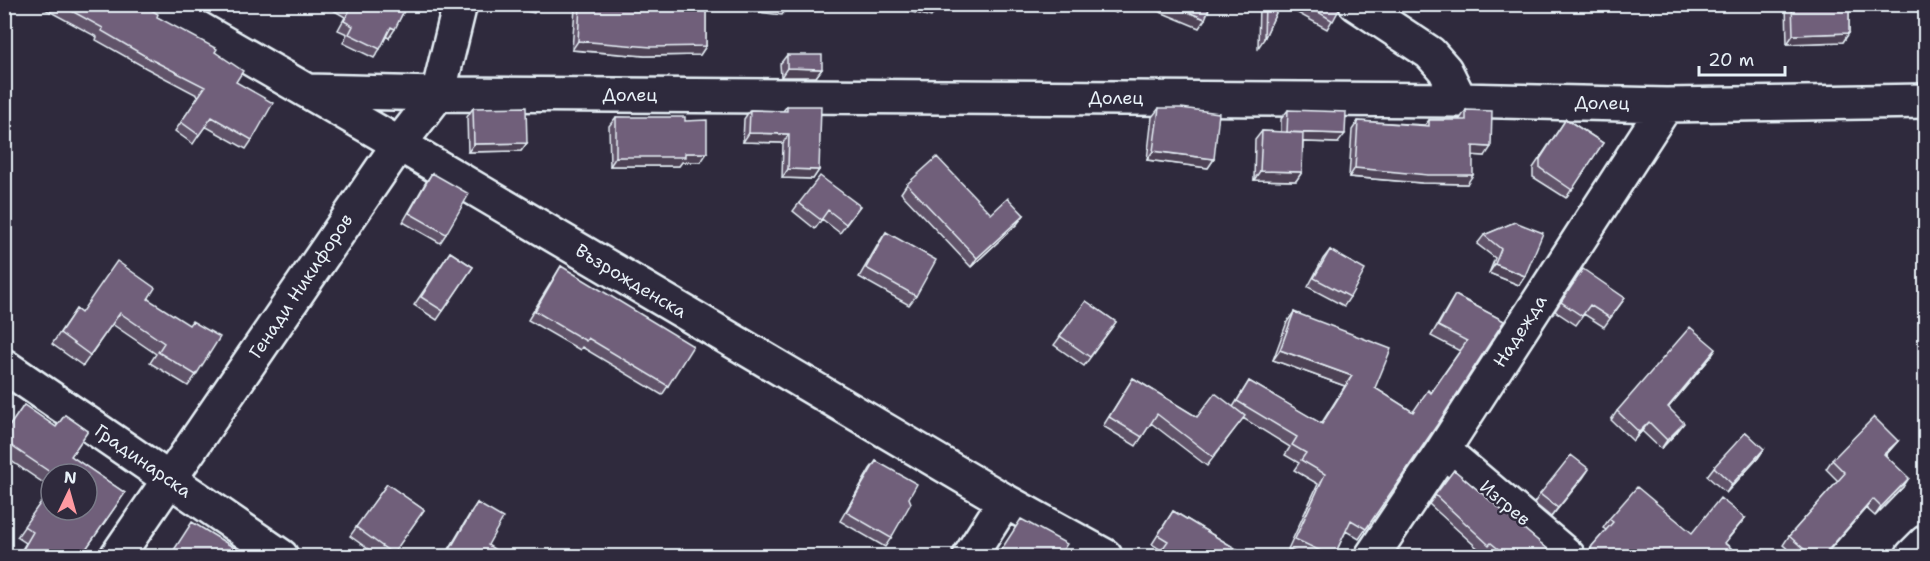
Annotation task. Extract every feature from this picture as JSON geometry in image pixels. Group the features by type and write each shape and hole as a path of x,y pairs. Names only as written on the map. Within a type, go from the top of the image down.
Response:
{"street":[{"name":"Възрожденска","path":"156,4 399,144 1005,501 1105,556"},
{"name":"Генади Никифоров","path":"117,556 399,144 438,94 460,4"},
{"path":"1356,4 1430,53 1445,70 1460,100"},
{"name":"Долец","path":"307,91 438,94 1460,100 1666,105 1926,101"},
{"name":"Надежда","path":"1372,556 1666,105"},
{"name":"Градинарска","path":"4,366 281,556"},
{"name":"Изгрев","path":"1443,450 1568,556"},
{"path":"970,556 1005,501"},
{"path":"1912,556 1926,542"}],"building":[{"path":"59,4 142,4 158,14 157,17 217,49 215,52 243,71 236,82 273,103 252,140 212,117 199,135 181,122 205,87 152,60 102,31 103,28"},
{"path":"344,4 407,4 395,29 391,27 380,49 349,34 353,26 344,21 351,8"},
{"path":"580,4 706,4 706,46 651,47 578,41"},
{"path":"924,4 938,4 937,8"},
{"path":"1169,4 1211,4 1205,19"},
{"path":"1265,4 1280,4 1264,39"},
{"path":"1305,4 1342,4 1333,21"},
{"path":"1792,4 1849,4 1849,33 1793,35"},
{"path":"787,55 822,55 822,69 787,68"},
{"path":"787,106 821,106 819,170 788,169 789,134 749,133 750,110 787,111"},
{"path":"526,107 527,143 474,144 473,108"},
{"path":"1159,108 1181,108 1219,113 1214,159 1153,151"},
{"path":"1288,110 1346,112 1345,134 1287,132"},
{"path":"1466,110 1492,111 1491,147 1473,146 1473,175 1428,175 1355,168 1358,121 1429,126 1429,120 1466,120"},
{"path":"616,117 685,117 685,121 707,120 707,153 685,153 685,157 616,157"},
{"path":"1566,119 1603,143 1572,190 1540,168 1540,159"},
{"path":"1262,131 1303,133 1302,172 1260,171"},
{"path":"937,157 991,214 1008,198 1024,215 977,258 907,184"},
{"path":"432,173 469,194 446,234 409,213"},
{"path":"820,176 860,206 846,224 828,210 821,220 799,203"},
{"path":"1515,222 1543,233 1525,276 1495,264 1501,249 1484,235"},
{"path":"886,232 936,260 916,296 866,268"},
{"path":"1330,250 1365,270 1350,297 1314,278"},
{"path":"450,252 473,267 443,311 421,297"},
{"path":"117,261 155,288 148,299 189,325 192,321 220,337 196,375 158,352 164,343 120,313 90,355 60,333 76,309 81,313"},
{"path":"561,266 693,346 668,386 588,338 586,341 535,311"},
{"path":"1583,269 1625,298 1610,318 1590,305 1582,316 1561,302"},
{"path":"1455,295 1504,321 1437,425 1366,529 1351,520 1334,556 1295,539 1325,474 1301,460 1306,453 1292,445 1297,437 1237,401 1249,381 1322,424 1352,376 1280,350 1294,312 1391,349 1375,388 1413,412 1428,390 1431,393 1467,341 1438,326"},
{"path":"1086,301 1116,322 1090,357 1060,336"},
{"path":"1690,327 1716,349 1668,407 1684,423 1667,440 1649,422 1639,432 1617,411"},
{"path":"1133,378 1197,417 1215,393 1245,416 1213,457 1157,414 1142,437 1109,417"},
{"path":"24,405 56,427 65,415 88,431 71,456 80,462 39,462 39,465 4,441 4,434"},
{"path":"1874,417 1898,441 1884,454 1909,478 1881,507 1873,499 1823,556 1812,556 1789,536 1845,473 1832,460"},
{"path":"1746,432 1764,449 1732,484 1714,467"},
{"path":"1571,455 1589,469 1558,508 1540,494"},
{"path":"876,461 917,484 909,498 911,503 891,538 846,512"},
{"path":"1454,470 1556,556 1507,556 1491,543 1489,545 1435,495"},
{"path":"99,475 125,493 81,556 19,556 33,532 24,526 39,505 39,522 99,522"},
{"path":"387,484 424,510 393,554 356,527"},
{"path":"1637,487 1692,533 1720,498 1745,518 1724,543 1741,556 1589,556 1592,546 1613,522 1609,519"},
{"path":"477,503 503,518 488,545 497,551 493,556 446,556"},
{"path":"1173,511 1248,556 1178,556 1163,548 1168,541 1158,535"},
{"path":"1021,519 1067,544 1059,556 1004,556 999,553"},
{"path":"192,522 246,555 170,556"}]}
